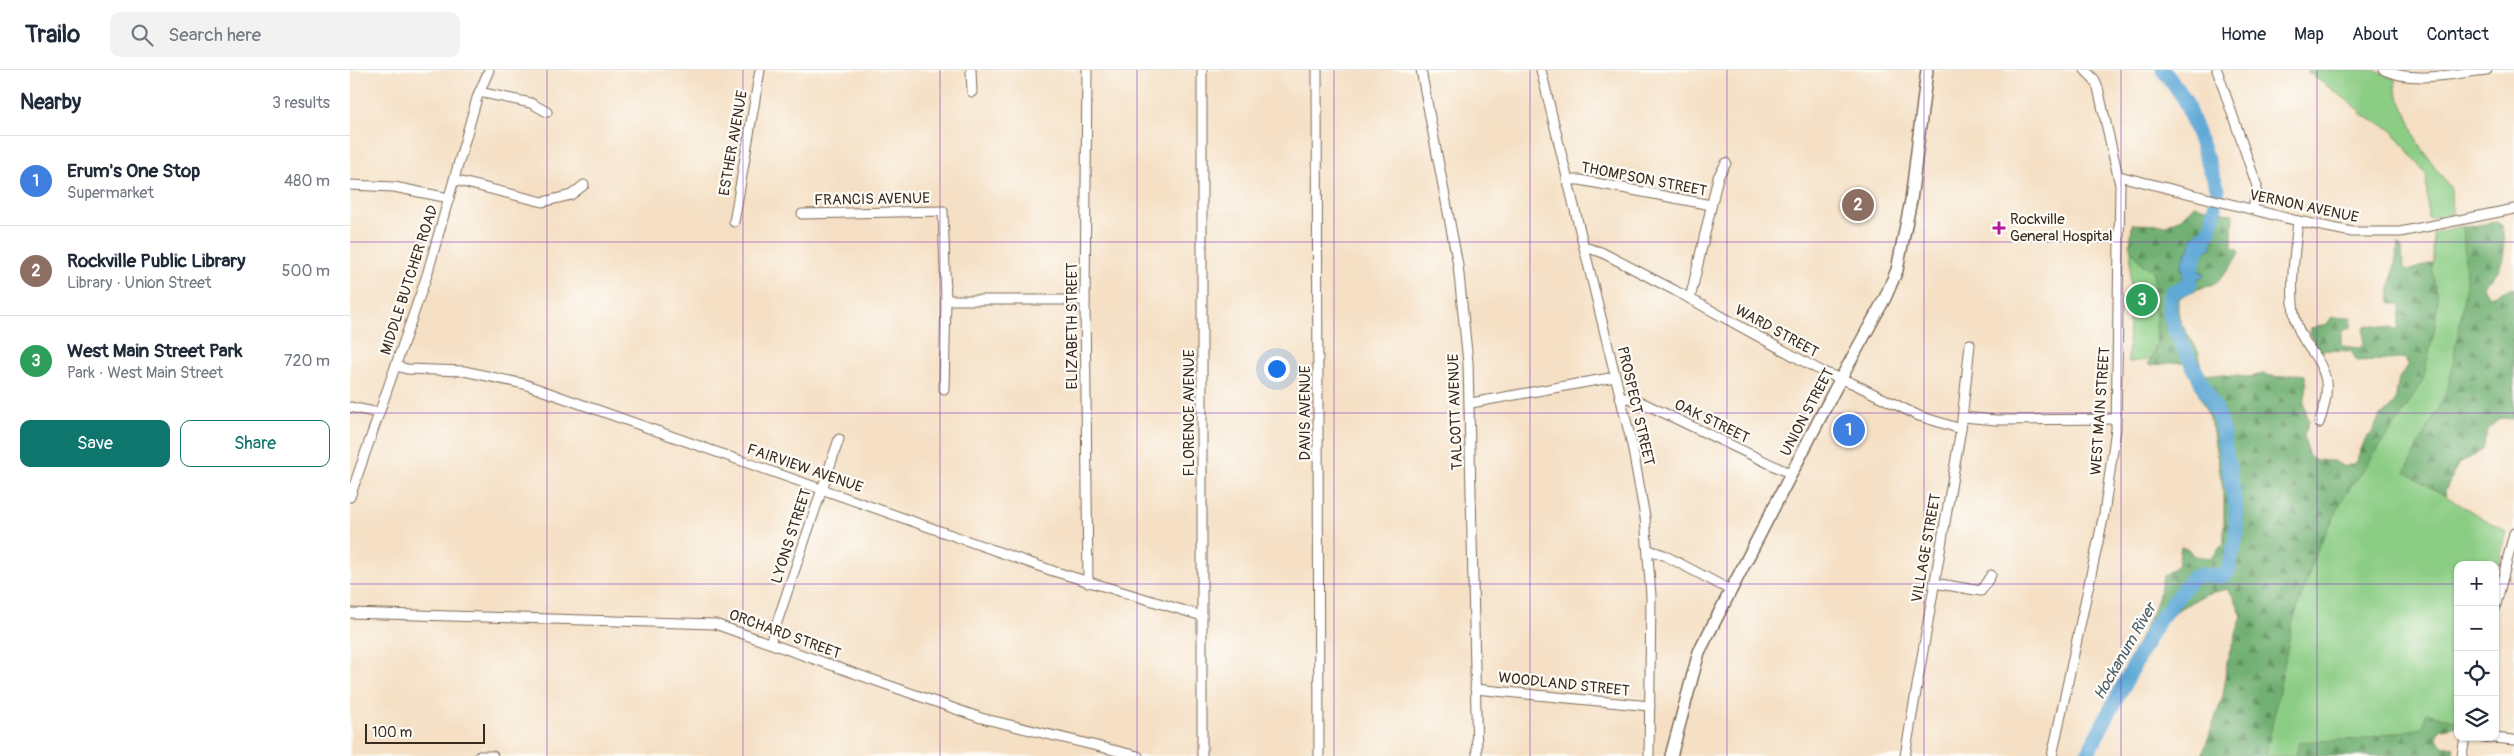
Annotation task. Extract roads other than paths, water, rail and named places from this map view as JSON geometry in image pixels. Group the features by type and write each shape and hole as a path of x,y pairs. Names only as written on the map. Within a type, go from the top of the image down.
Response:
{"main road":[{"name":"UNION STREET","path":"1671,756 1696,658 1730,590 1885,298 1901,257 1911,200 1926,70"}],"street":[{"name":"MIDDLE BUTCHER ROAD","path":"350,497 427,275 479,92 489,70"},
{"name":"ESTHER AVENUE","path":"734,222 760,70"},
{"path":"971,70 972,92"},
{"name":"ELIZABETH STREET","path":"1087,70 1085,300 1088,583"},
{"name":"FLORENCE AVENUE","path":"1202,70 1202,756"},
{"name":"DAVIS AVENUE","path":"1317,70 1319,756"},
{"name":"TALCOTT AVENUE","path":"1421,70 1458,265 1471,403 1477,756"},
{"name":"PROSPECT STREET","path":"1541,70 1620,396 1638,479 1649,550 1651,604 1650,756"},
{"name":"WEST MAIN STREET","path":"2052,756 2103,522 2116,419 2119,176 2098,88 2094,79 2085,70"},
{"path":"2216,70 2257,186 2253,209"},
{"path":"2384,70 2399,75 2414,76 2487,70"},
{"path":"479,92 531,103 547,112"},
{"path":"1711,205 1719,174 1726,163"},
{"name":"VERNON AVENUE","path":"2119,176 2298,221 2352,232 2392,232 2514,210"},
{"path":"454,180 543,202 571,195 584,185"},
{"name":"THOMPSON STREET","path":"1567,180 1580,180 1711,205 1690,299"},
{"path":"350,185 394,187 449,198"},
{"name":"FRANCIS AVENUE","path":"802,214 943,211 946,300"},
{"path":"2298,221 2293,279 2294,310 2300,331 2321,362 2325,374 2324,401 2318,423"},
{"name":"WARD STREET","path":"1584,247 1608,256 1823,372 1919,416 1961,429"},
{"path":"944,389 946,300 1085,300"},
{"name":"VILLAGE STREET","path":"1905,756 1963,417 1970,344"},
{"name":"FAIRVIEW AVENUE","path":"396,366 407,369 464,371 504,378 1088,583 1202,616"},
{"path":"1471,403 1615,377"},
{"name":"OAK STREET","path":"1620,396 1641,402 1791,474"},
{"path":"350,407 379,413"},
{"path":"1963,417 2002,420 2116,419"},
{"name":"LYONS STREET","path":"770,643 839,439"},
{"path":"2496,606 2514,533"},
{"path":"1649,550 1664,555 1730,590"},
{"path":"1934,583 1981,591 1991,575"},
{"name":"ORCHARD STREET","path":"350,613 708,624 727,628 993,722 1138,756"},
{"name":"WOODLAND STREET","path":"1475,689 1650,706"},
{"path":"2499,739 2514,740"},
{"path":"2462,756 2464,741"},
{"path":"479,756 492,756"}],"water":[{"path":"2204,226 2211,227 2210,242 2213,247 2200,254 2199,271 2204,273 2202,278 2181,284 2184,273 2181,265 2183,259 2189,250 2192,238"}],"waterway":[{"name":"Hockanum River","path":"2086,756 2156,624 2192,578 2201,575 2221,576 2228,572 2236,537 2236,507 2220,419 2176,332 2169,307 2172,292 2189,285 2195,254 2208,234 2213,220 2218,189 2184,98 2163,70"}],"place":[{"name":"Rockville Public Library","path":"1858,205"},
{"name":"Rockville General Hospital","path":"1999,228"},
{"name":"West Main Street Park","path":"2142,300"},
{"name":"Erum's One Stop","path":"1849,430"}]}
